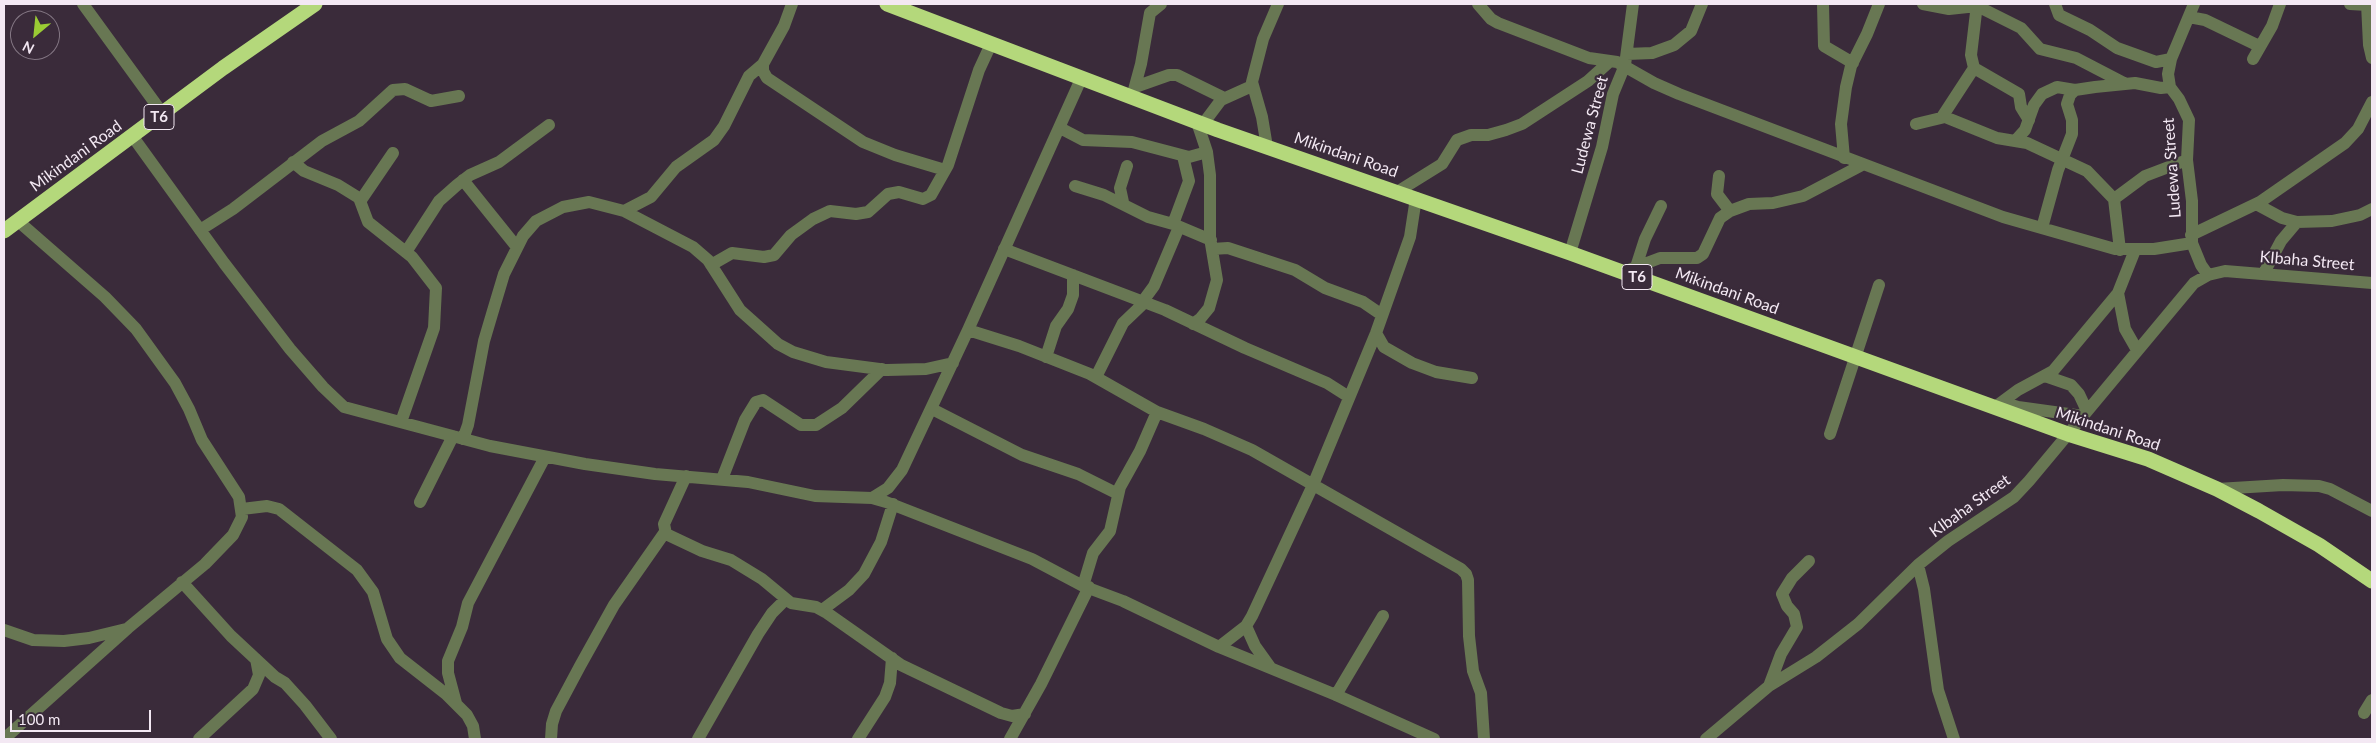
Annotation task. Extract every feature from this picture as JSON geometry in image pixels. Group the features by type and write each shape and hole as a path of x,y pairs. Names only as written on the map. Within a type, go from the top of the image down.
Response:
{"highway":[{"name":"Mikindani Road","path":"4,230 133,137 223,68 315,4"},
{"name":"Mikindani Road","path":"886,4 1081,79 1134,92 1200,123 1570,253 1629,270 1856,357 1999,404 2068,434 2148,459 2217,489 2319,545 2372,581"}],"street":[{"path":"83,4 163,114"},
{"path":"792,4 784,26 764,64 763,71 767,78 851,136 895,155 945,170"},
{"path":"1134,92 1150,13 1161,4"},
{"path":"1267,147 1262,117 1252,86 1264,39 1278,4"},
{"path":"1478,4 1490,19 1498,23 1589,58 1609,62 1661,52 1679,42 1691,31 1702,4"},
{"name":"Ludewa Street","path":"1570,253 1602,147 1613,94 1626,60 1633,4"},
{"path":"1823,4 1824,46 1853,63"},
{"path":"1844,158 1841,124 1846,87 1853,63 1879,4"},
{"path":"1923,4 1949,9 1977,5 2021,28 2040,49 2076,58 2126,84"},
{"path":"2056,4 2060,15 2090,30 2117,48 2156,62 2171,59"},
{"path":"2016,140 2025,130 2037,99 2044,92 2057,87 2075,90 2126,84 2144,84 2164,89 2170,86 2168,74 2171,59 2194,4"},
{"path":"2253,60 2259,46 2272,26 2280,4"},
{"path":"2350,4 2367,4 2369,45 2372,58"},
{"path":"1942,117 1974,68 1971,55 1977,5"},
{"path":"2189,17 2205,20 2259,46"},
{"path":"711,265 732,253 764,256 774,254 801,227 830,211 863,214 874,208 888,194 899,192 918,198 928,197 945,170 963,122 979,70 991,44"},
{"path":"1626,60 1654,83 1844,158 1957,201 2120,250 2169,248 2192,239 2256,204 2345,143 2358,129 2372,102"},
{"path":"1398,192 1442,164 1457,140 1471,135 1488,135 1517,126 1588,81 1609,62"},
{"path":"624,211 651,197 676,167 714,140 724,126 749,76 764,64"},
{"path":"1974,68 2019,94 2021,107 2029,120"},
{"path":"1134,92 1169,75 1177,75 1195,82 1224,98"},
{"path":"872,498 897,479 932,409 1081,79"},
{"path":"1193,324 1208,311 1217,280 1212,244 1210,175 1200,123 1224,98 1252,86"},
{"name":"Ludewa Street","path":"2170,86 2179,99 2189,120 2187,160 2192,201 2192,239 2201,265 2208,275"},
{"path":"200,230 233,209 322,140 359,121 393,90 405,89 431,101 459,96"},
{"path":"2042,228 2062,159 2072,134 2072,120 2067,101 2075,90"},
{"path":"1916,124 1942,117 1997,138 2016,140 2087,171 2114,199 2120,250"},
{"path":"406,252 439,201 463,180 500,162 549,125"},
{"path":"1060,128 1083,140 1132,142 1183,156 1196,157 1207,152"},
{"path":"133,137 200,230 294,354 335,401 354,412 545,456 648,473 722,478 815,496 872,498 893,504 1024,556 1086,587 1123,600 1220,647 1336,695 1434,739"},
{"path":"361,200 392,153"},
{"path":"1096,377 1123,323 1144,302 1154,286 1190,181 1183,156"},
{"path":"2114,199 2145,176 2187,160"},
{"path":"292,162 316,178 338,185 361,200 368,222 406,252 427,274 436,288 436,318 431,340 401,422"},
{"path":"1629,270 1660,258 1691,259 1699,256 1717,222 1730,211 1749,204 1773,203 1803,196 1862,164"},
{"path":"1123,202 1120,188 1127,166"},
{"path":"1719,176 1717,194 1730,211"},
{"path":"463,180 516,246"},
{"path":"1075,186 1123,202 1148,217 1176,226 1212,244 1295,270 1325,288 1362,302 1382,315"},
{"path":"1220,647 1246,626 1313,485 1376,333 1410,237 1416,198"},
{"path":"420,502 458,437 468,425 484,341 504,274 516,246 536,221 563,207 589,202 624,211 693,247 711,265 736,306 778,344 805,357 826,362 882,369 926,368 953,363"},
{"path":"2256,204 2282,218 2297,222 2332,221 2360,215 2372,209"},
{"path":"1629,270 1661,206"},
{"path":"4,739 128,628 205,564 233,535 242,517 242,509 233,485 214,462 175,383 136,329 105,296 18,221"},
{"path":"2264,273 2281,241 2297,222"},
{"path":"1004,249 1144,302 1327,383 1349,397"},
{"path":"1999,404 2054,371 2118,293 2135,250"},
{"name":"KIbaha Street","path":"1706,739 1769,686 1816,657 1858,624 1918,565 1948,541 2014,497 2186,290 2208,275 2225,271 2372,283"},
{"path":"1046,357 1056,326 1068,309 1073,295 1073,275"},
{"path":"1830,434 1879,285"},
{"path":"2118,293 2125,330 2137,350"},
{"path":"968,330 1019,346 1096,377 1157,412 1204,429 1252,450 1434,553 1466,574 1469,636 1473,672 1481,693 1484,739"},
{"path":"1376,333 1384,347 1412,363 1436,372 1472,378"},
{"path":"722,478 745,420 756,402 763,400 801,424 816,425 842,408 882,369"},
{"path":"1999,404 2085,413 2079,394 2071,385 2045,376"},
{"path":"932,409 1022,455 1078,474 1118,494"},
{"path":"1010,739 1025,714 1086,587 1093,554 1110,531 1118,494 1157,412"},
{"path":"456,703 448,673 448,661 462,627 468,603 545,456"},
{"path":"551,739 552,724 556,711 622,592 665,532 667,516 686,476"},
{"path":"2217,489 2283,485 2319,486 2330,489 2372,510"},
{"path":"822,610 849,590 864,574 881,542 893,504"},
{"path":"242,509 267,506 279,509 357,570 373,592 387,639 400,658 456,703 467,715 473,726 475,739"},
{"path":"665,532 692,547 731,560 769,584 786,600 822,610 892,658 1001,714 1025,714"},
{"path":"1769,686 1781,654 1797,627 1794,614 1787,606 1782,594 1792,578 1809,561"},
{"path":"1918,565 1924,589 1938,690 1954,739"},
{"path":"182,582 230,636 275,677 285,683 331,739"},
{"path":"698,739 758,634 772,612 786,600"},
{"path":"1336,695 1383,616"},
{"path":"1246,626 1259,652 1273,670"},
{"path":"4,630 33,640 64,641 89,638 128,628"},
{"path":"858,739 885,697 890,683 892,658"},
{"path":"199,739 247,694 257,682 259,671 256,659"},
{"path":"257,682 275,677"},
{"path":"2364,713 2372,700"}]}
